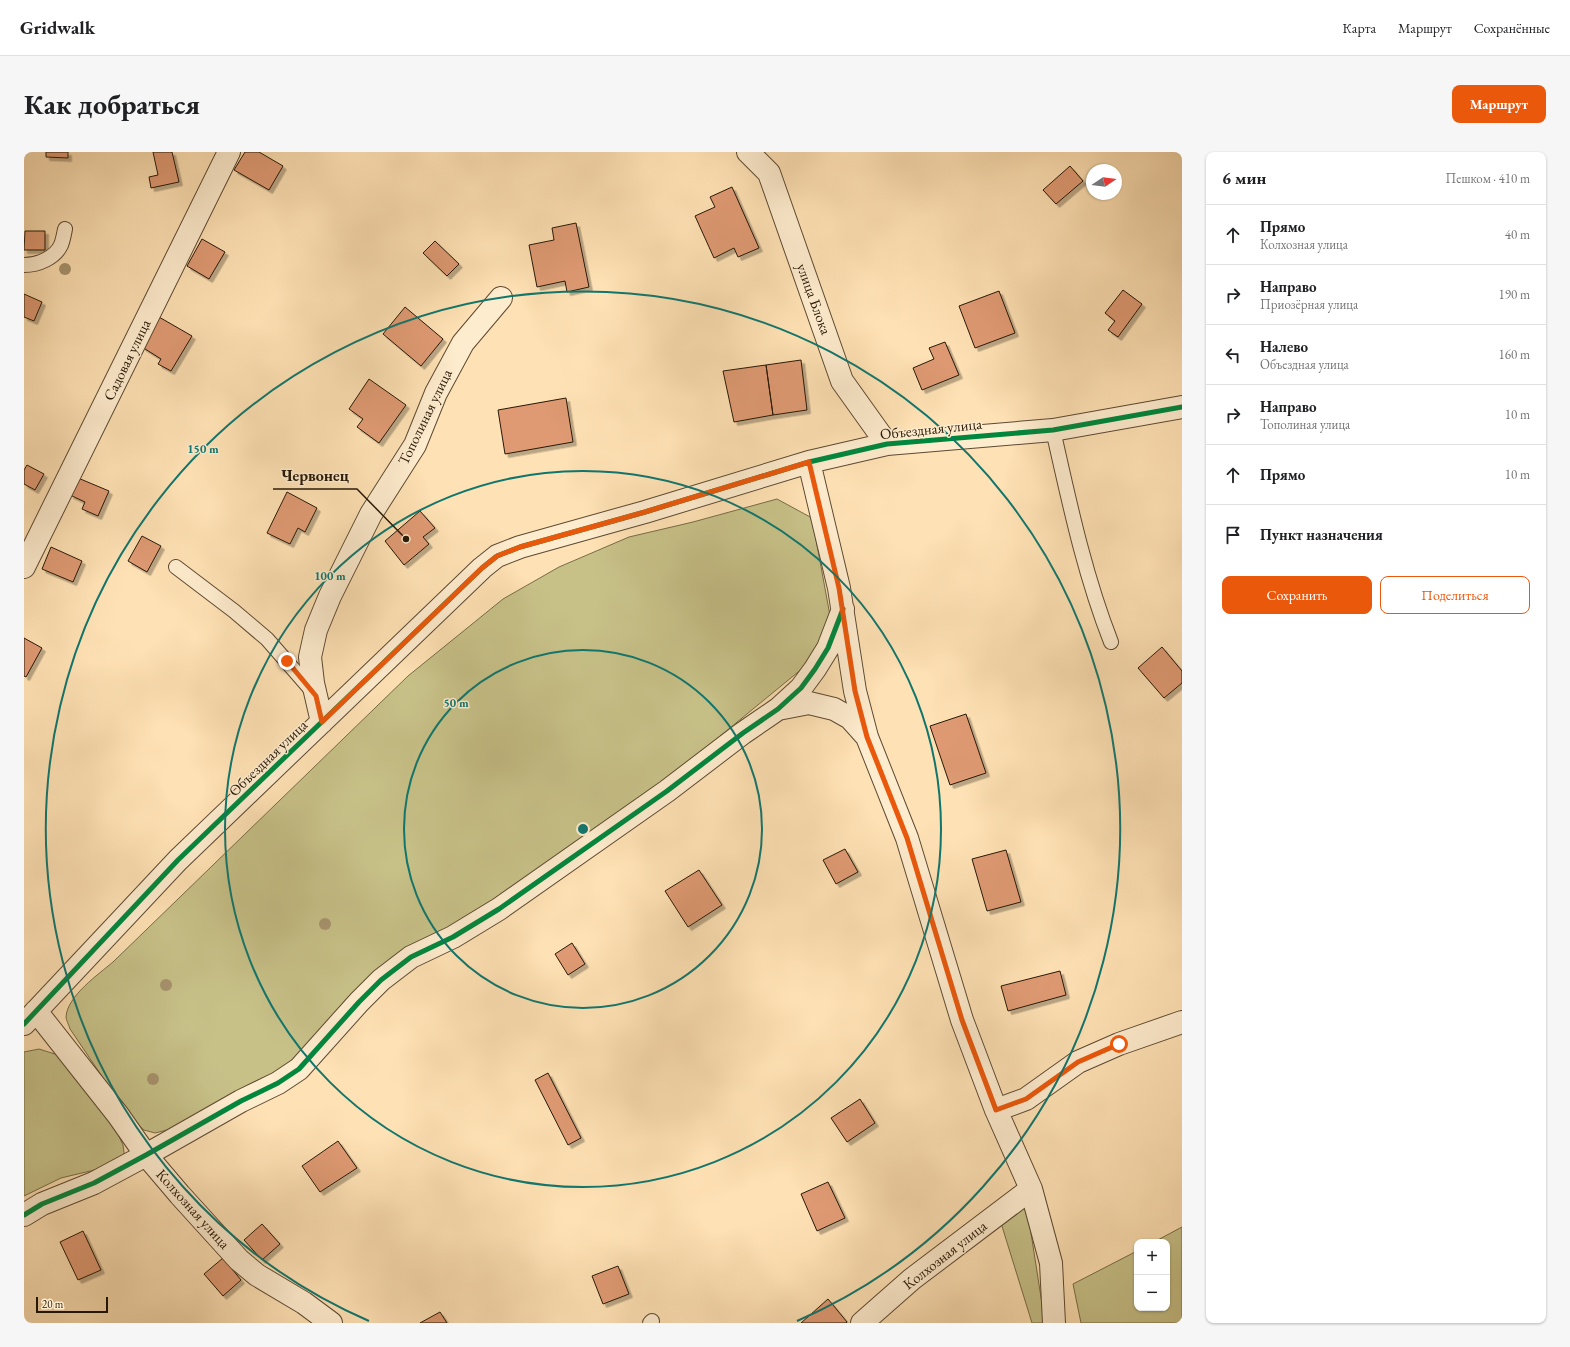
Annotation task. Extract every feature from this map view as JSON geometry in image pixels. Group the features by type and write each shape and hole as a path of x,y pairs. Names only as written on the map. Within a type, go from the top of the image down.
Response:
{"street":[{"name":"Садовая улица","path":"24,567 229,152"},
{"name":"улица Блока","path":"748,152 769,173 842,381 887,444"},
{"name":"Тополиная улица","path":"322,722 310,657 316,630 330,596 371,514 415,445 436,393 463,343 501,298"},
{"name":"Объездная улица","path":"30,1018 178,860 482,568 497,556 520,547 645,512 809,462 887,444 1053,430 1182,407"},
{"path":"809,462 837,580 843,609 855,691 867,737 907,838 962,1020 996,1110 1031,1189 1051,1263 1054,1323"},
{"path":"24,1215 42,1204 94,1183 241,1100 278,1083 299,1069 359,1002 381,980 411,957 454,937 499,909 667,791 743,733 778,709 801,688 815,669 828,648 843,609"},
{"path":"778,709 809,703 834,709 850,718 867,737"},
{"name":"Колхозная улица","path":"30,1018 118,1115 146,1155 239,1260 257,1275 304,1303 331,1323"},
{"path":"996,1110 1026,1099 1078,1062 1119,1044 1182,1022"},
{"name":"Колхозная улица","path":"862,1323 912,1279 1031,1189"}],"lane":[{"path":"24,265 40,262 54,255 61,246 65,229"},
{"path":"1053,430 1084,563 1096,604 1111,642"},
{"path":"176,567 234,611 267,639 316,696"}],"shaded area":[{"path":"777,499 812,518 831,621 809,663 680,769 463,923 298,1058 247,1091 175,1128 155,1133 144,1130 131,1119 70,1029 66,1020 68,1009 72,1001 92,979 113,962 408,676 503,599 559,567 629,537 693,522"},
{"path":"39,1049 58,1055 116,1130 123,1145 125,1160 111,1166 61,1178 24,1196 24,1052"},
{"path":"1026,1201 1045,1323 1032,1323 1001,1223"},
{"path":"1182,1227 1182,1323 1081,1323 1073,1284 1134,1253 1134,1311 1170,1311 1170,1239 1160,1239"}],"building":[{"path":"46,152 68,152 68,158 46,157"},
{"path":"153,152 172,152 179,182 151,188 149,177 158,175"},
{"path":"245,152 259,152 283,166 269,190 234,170"},
{"path":"1070,166 1083,181 1056,204 1043,190"},
{"path":"732,187 759,248 738,257 734,248 714,258 695,216 715,207 710,197"},
{"path":"576,223 589,287 567,292 565,281 537,287 529,245 554,240 552,228"},
{"path":"25,231 45,231 45,250 24,250"},
{"path":"202,239 225,252 209,279 187,266"},
{"path":"435,241 459,264 447,276 423,253"},
{"path":"1123,290 1142,304 1118,337 1108,330 1115,321 1105,313"},
{"path":"999,291 1015,333 975,348 959,306"},
{"path":"24,294 42,302 34,321 24,317"},
{"path":"405,307 443,339 421,366 383,334"},
{"path":"159,317 192,336 171,371 158,364 161,359 142,347"},
{"path":"945,342 959,375 922,390 913,368 934,359 929,348"},
{"path":"801,360 807,410 773,415 766,365"},
{"path":"766,365 773,415 734,422 723,371"},
{"path":"369,379 406,405 379,443 357,427 363,419 349,409"},
{"path":"566,398 573,442 505,454 498,410"},
{"path":"27,465 44,474 35,490 24,484 24,470"},
{"path":"78,478 109,491 98,516 82,509 85,502 70,495"},
{"path":"287,492 317,508 305,532 298,528 290,544 267,533"},
{"path":"420,511 435,528 423,537 429,544 404,565 385,541"},
{"path":"142,536 161,546 147,572 128,561"},
{"path":"51,547 82,561 73,582 42,569"},
{"path":"24,638 42,648 26,677 24,676"},
{"path":"1162,647 1182,671 1182,683 1164,698 1138,668"},
{"path":"966,714 986,773 950,785 930,726"},
{"path":"845,849 858,872 836,884 823,860"},
{"path":"1006,850 1021,902 987,911 972,859"},
{"path":"699,870 722,905 688,927 665,891"},
{"path":"572,943 585,964 568,975 555,954"},
{"path":"1060,971 1066,995 1008,1011 1001,986"},
{"path":"548,1073 581,1138 568,1145 535,1080"},
{"path":"860,1099 875,1123 847,1142 831,1118"},
{"path":"338,1141 357,1168 320,1192 302,1166"},
{"path":"828,1182 845,1218 817,1231 801,1194"},
{"path":"262,1224 280,1244 262,1260 244,1240"},
{"path":"83,1231 101,1270 78,1280 60,1242"},
{"path":"223,1258 241,1280 223,1296 204,1274"},
{"path":"618,1266 629,1294 603,1304 592,1276"},
{"path":"828,1299 847,1322 846,1323 801,1323"},
{"path":"440,1312 447,1323 420,1323"}],"cycle path":[{"path":"24,1024 178,860 482,568 497,556 520,547 645,512 809,462 887,444 1053,430 1182,407"},
{"path":"24,1215 42,1204 94,1183 241,1101 278,1083 299,1069 359,1002 381,980 411,957 453,937 499,909 667,791 743,733 778,709 801,688 815,669 828,648 843,609"}],"place":[{"name":"Червонец","path":"406,539"}],"route":[{"path":"287,661 316,696 322,722 482,568 497,556 520,547 645,512 809,462 839,588 855,691 867,737 907,838 962,1020 996,1110 1026,1099 1078,1062 1119,1044"}]}
